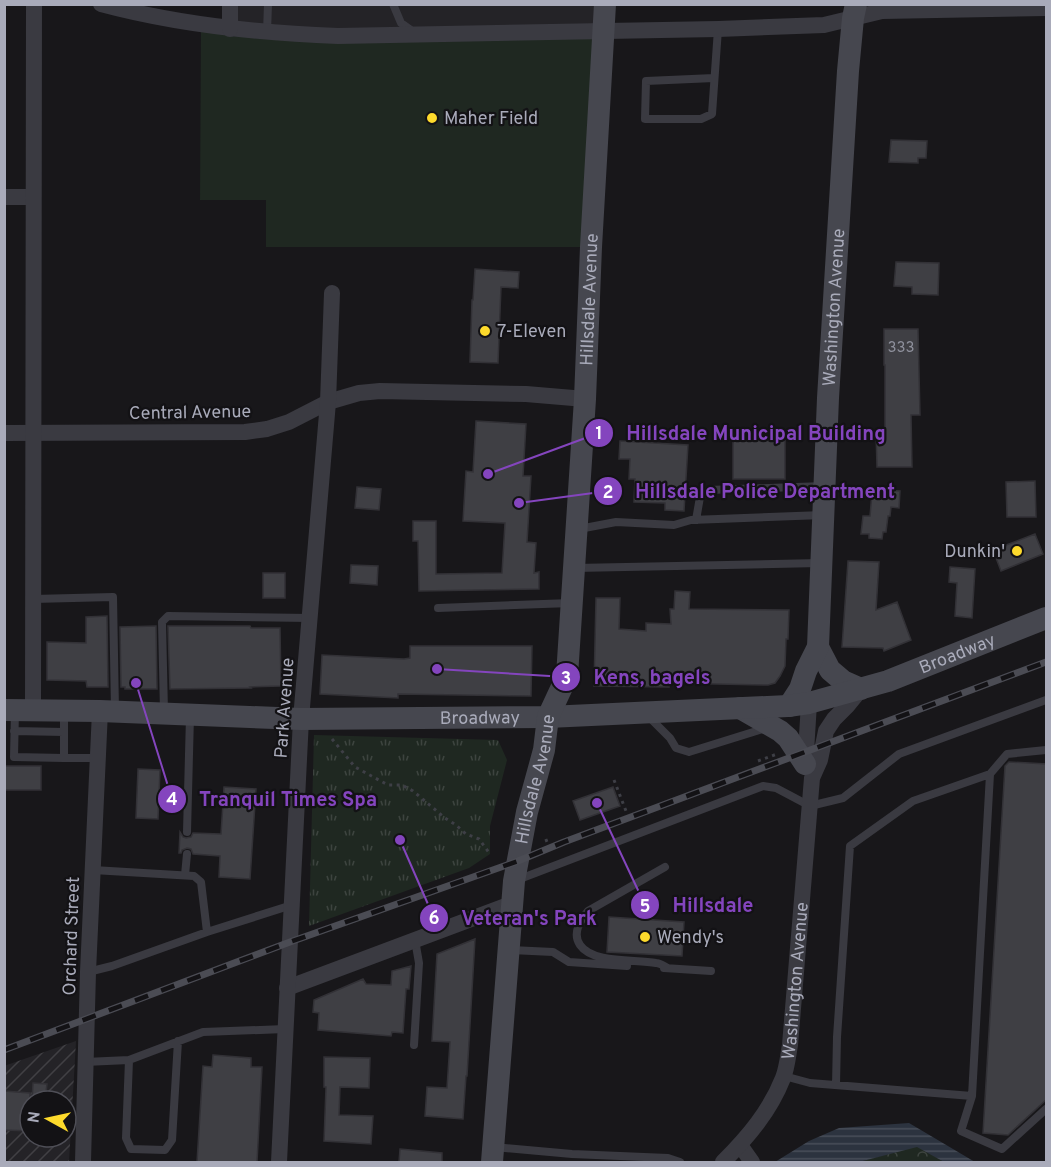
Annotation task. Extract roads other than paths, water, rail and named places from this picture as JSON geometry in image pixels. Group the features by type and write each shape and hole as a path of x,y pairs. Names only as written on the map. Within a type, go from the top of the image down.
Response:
{"street":[{"path":"16,716 33,599 34,4"},
{"path":"101,4 177,21 230,29 338,36 824,25 855,11 1047,8"},
{"path":"230,4 230,29"},
{"name":"Hillsdale Avenue","path":"493,1155 513,893 527,812 544,750 548,717 567,675 585,399 605,4"},
{"name":"Washington Avenue","path":"723,1162 757,1126 773,1099 784,1076 790,1045 810,806 809,771 799,704 800,690 806,671 818,647 831,351 848,71 855,11"},
{"path":"4,197 33,197"},
{"name":"Park Avenue","path":"279,1162 292,905 312,719 310,618 328,402 332,293"},
{"name":"Central Avenue","path":"4,433 245,432 267,429 289,422 328,402 359,393 380,391 534,394 585,399"},
{"name":"Broadway","path":"16,716 64,721 108,712 312,719 548,717 799,704 888,681 1047,618"},
{"path":"818,647 830,670 843,681 861,689"},
{"name":"Washington Avenue","path":"809,771 820,760 826,731 861,689"},
{"path":"740,708 773,726 788,738 809,771"},
{"name":"Orchard Street","path":"83,1162 88,972 98,758 108,712"},
{"path":"287,988 415,940 513,893"},
{"path":"740,1145 752,1162"}],"lane":[{"path":"267,32 268,4"},
{"path":"393,4 401,23 418,35"},
{"path":"714,78 646,81 645,119 701,119 712,114 718,29"},
{"path":"696,520 700,497 709,490 824,486"},
{"path":"577,530 616,522 674,525 696,520 823,515"},
{"path":"574,568 821,563"},
{"path":"33,599 114,597 108,712"},
{"path":"438,608 571,603"},
{"path":"164,714 162,622 168,616 310,618"},
{"path":"513,893 763,786 776,788 810,806 843,798 899,754 1047,700"},
{"path":"646,713 670,738 676,748 689,752 773,726"},
{"path":"16,716 14,757 98,758"},
{"path":"187,832 190,716"},
{"path":"64,721 64,758"},
{"path":"836,1085 837,1037 850,846 913,801 990,774 1008,754 1047,750"},
{"path":"990,774 972,1096 961,1131 1002,1149 1047,1109"},
{"path":"185,875 187,854"},
{"path":"665,867 588,911 577,931 578,940 584,951 603,958 658,963 668,968"},
{"path":"93,870 194,876 201,882 207,932"},
{"path":"88,972 292,905"},
{"path":"414,1045 419,963 415,940"},
{"path":"508,950 553,952 569,962 711,971"},
{"path":"85,1062 129,1060 203,1032 285,1029"},
{"path":"129,1060 126,1138 131,1149 165,1150 172,1140 178,1041"},
{"path":"784,1076 810,1083 972,1096"},
{"path":"493,1155 572,1154 668,1158 680,1162"}],"water":[{"path":"909,1123 975,1162 944,1162 917,1147 859,1162 775,1162 809,1141 839,1128"}],"railway":[{"path":"4,1050 290,942 518,861 1046,662"}],"place":[{"name":"Maher Field","path":"432,118"},
{"name":"7-Eleven","path":"485,331"},
{"name":"Hillsdale Municipal Building","path":"488,474"},
{"name":"Hillsdale Police Department","path":"519,503"},
{"name":"Dunkin'","path":"1017,551"},
{"name":"Kens, bagels","path":"437,669"},
{"name":"Tranquil Times Spa","path":"136,683"},
{"name":"Hillsdale","path":"597,803"},
{"name":"Veteran's Park","path":"400,840"},
{"name":"Wendy's","path":"645,937"}]}
